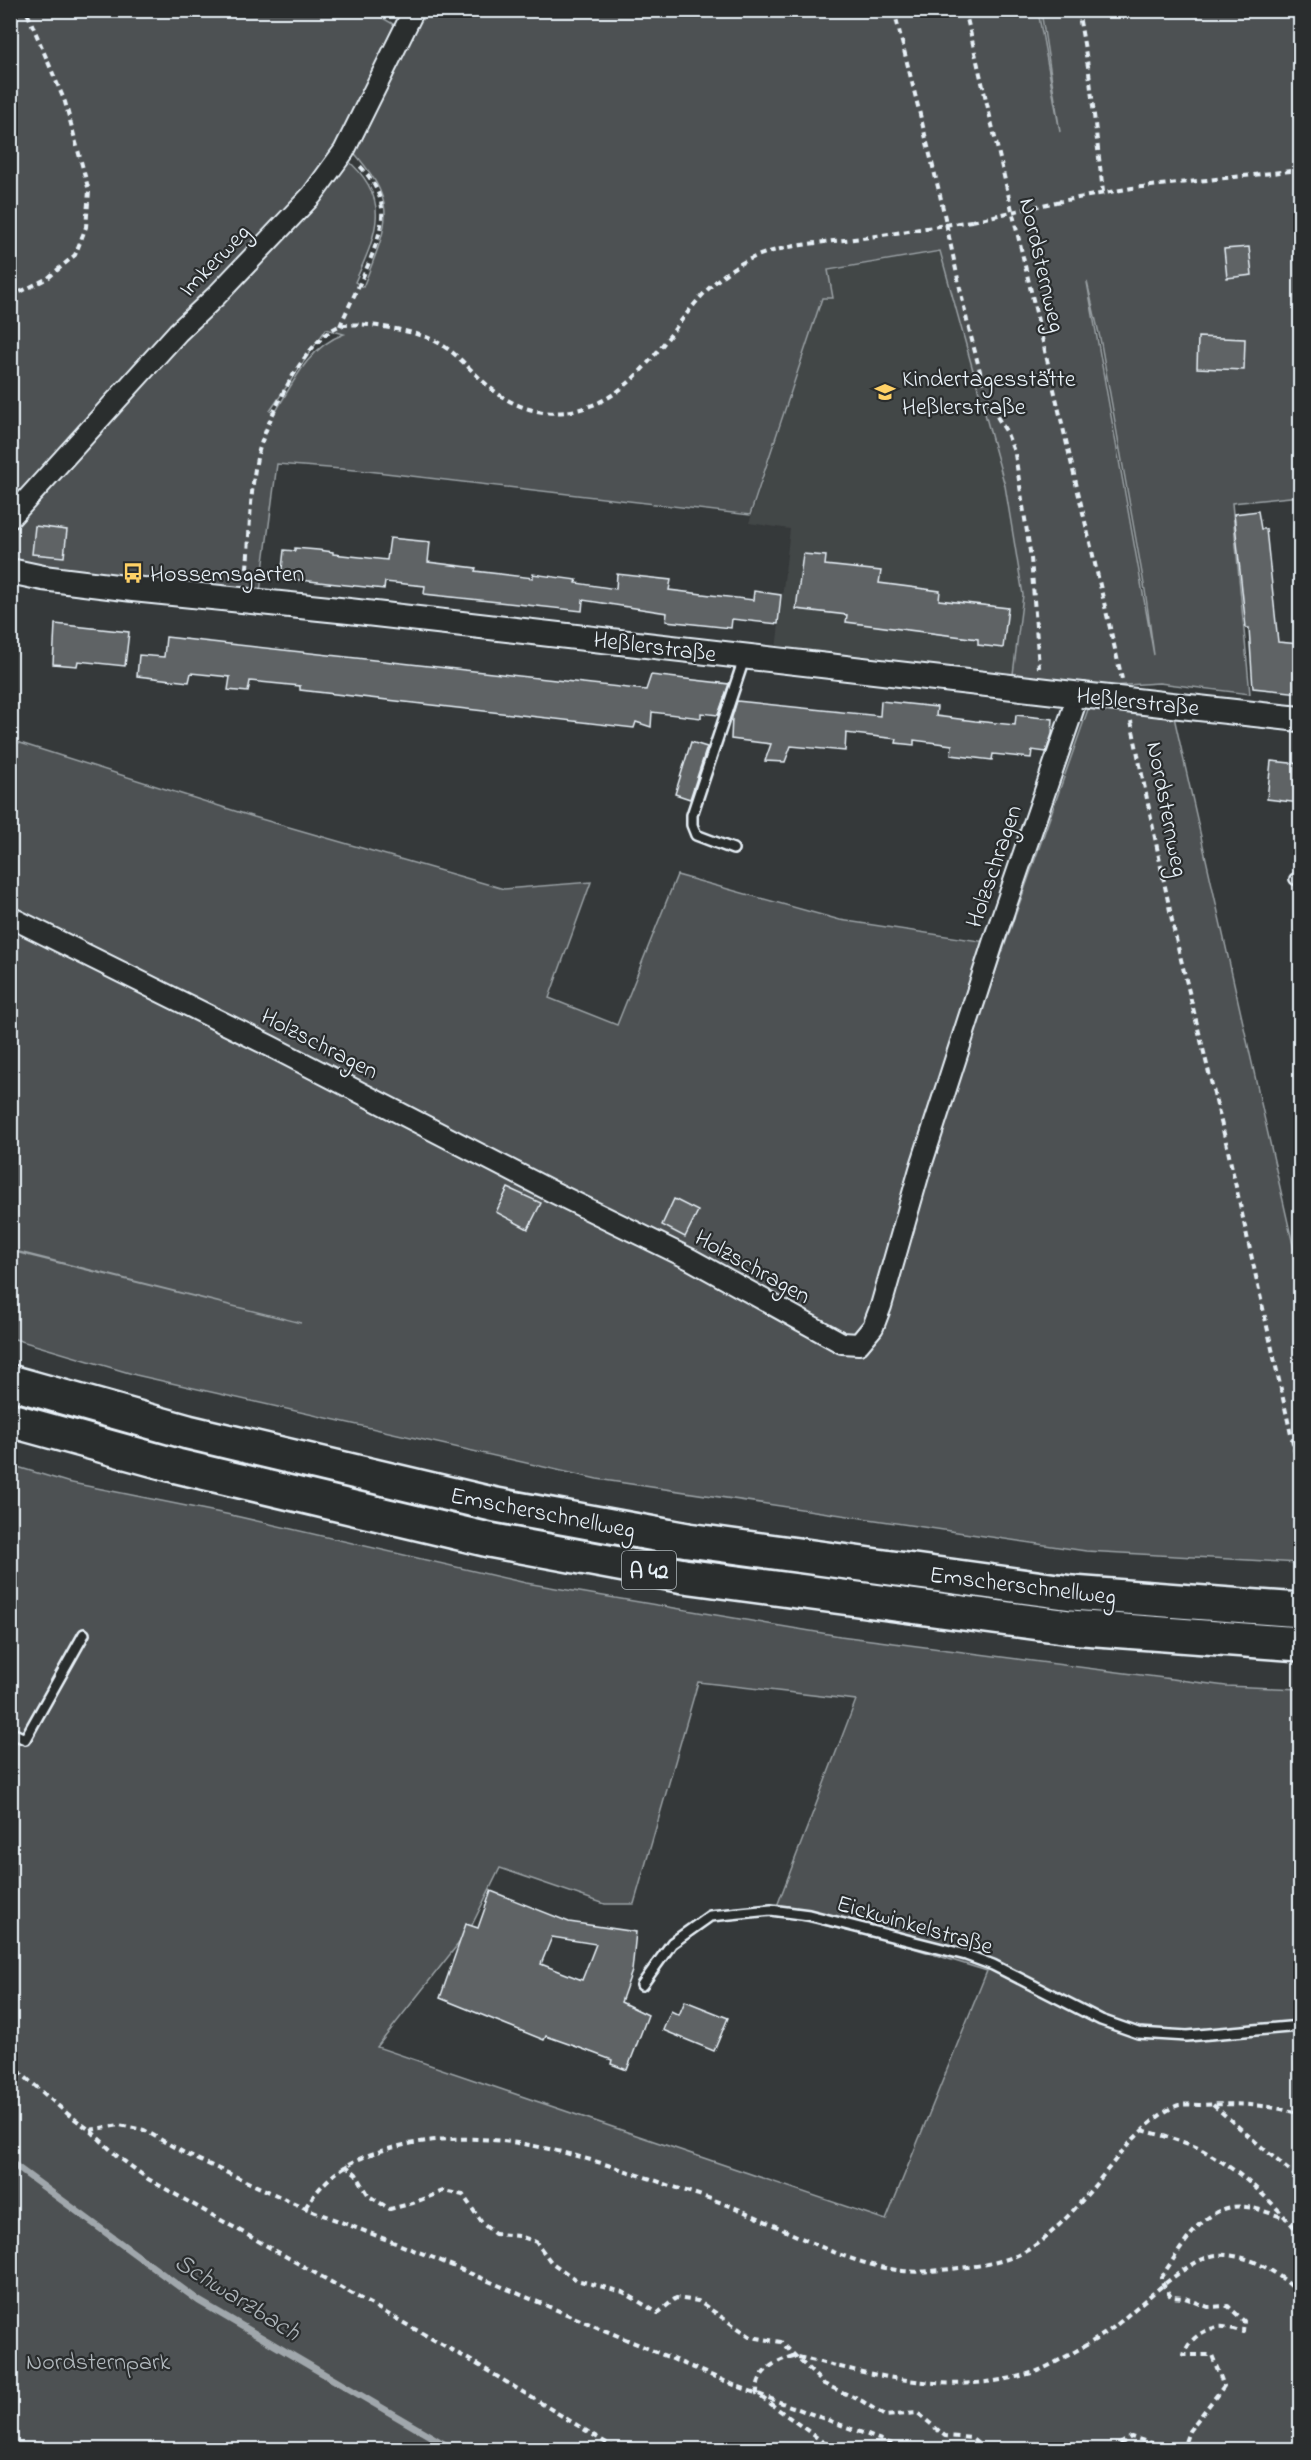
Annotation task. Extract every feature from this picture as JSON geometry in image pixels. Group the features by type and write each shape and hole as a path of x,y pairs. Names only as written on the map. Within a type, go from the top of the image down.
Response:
{"highway":[{"name":"Emscherschnellweg","path":"10,1382 188,1432 485,1502 688,1540 1072,1593 1298,1610"},
{"name":"Emscherschnellweg","path":"10,1420 177,1467 489,1540 684,1576 1070,1627 1300,1644"}],"street":[{"name":"Imkerweg","path":"10,518 178,332 216,296 312,195 344,151 414,10"},
{"name":"Heßlerstraße","path":"10,571 121,588 349,610 1300,719"},
{"name":"Holzschragen","path":"10,917 690,1259 842,1343 859,1344 873,1327 881,1306 920,1169 993,943 1080,695"}],"lane":[{"path":"733,849 696,835 692,825 692,815 745,657"},
{"path":"10,1732 25,1739 84,1634"},
{"name":"Eickwinkelstraße","path":"642,1985 672,1943 710,1916 771,1910 809,1915 966,1955 993,1965 1101,2020 1138,2033 1187,2036 1300,2026"}],"path":[{"path":"10,292 18,293 48,278 75,255 86,227 89,191 65,102 26,10"},
{"path":"894,10 982,379 991,406 1006,431 1015,454 1031,558 1038,635 1037,690"},
{"name":"Nordsternweg","path":"965,10 1122,681"},
{"path":"1078,10 1089,72 1103,192"},
{"path":"244,601 254,478 266,432 273,413 303,360 326,335 340,326 367,265 382,219 382,207 372,180 344,151"},
{"path":"340,326 397,329 423,335 446,347 497,394 537,412 557,414 603,401 627,384 712,285 737,266 769,252 972,221 1103,192 1300,170"},
{"name":"Nordsternweg","path":"1130,714 1175,935 1227,1146 1300,1475"},
{"path":"10,2064 90,2130 116,2155 148,2179 475,2363 618,2450"},
{"path":"1212,2104 1300,2180"},
{"path":"305,2208 318,2188 345,2165 375,2151 431,2139 470,2137 511,2141 551,2149 614,2167 735,2208 829,2250 868,2264 906,2271 945,2270 986,2265 1019,2255 1040,2243 1084,2197 1142,2129 1178,2106 1251,2105 1286,2109 1300,2114"},
{"path":"90,2130 120,2125 144,2130 188,2156 305,2208 434,2258 757,2394 782,2401 908,2450"},
{"path":"1142,2129 1197,2148 1227,2165 1286,2218 1300,2234"},
{"path":"345,2165 356,2174 369,2196 390,2209 443,2191 464,2194 482,2223 495,2234 520,2236 536,2242 551,2262 576,2280 623,2292 639,2304 658,2313 676,2298 698,2301 751,2337 781,2342 824,2384 862,2401 885,2416 918,2414 945,2436 972,2438 987,2450"},
{"path":"1111,2450 1131,2437 1162,2446 1183,2448 1189,2431 1224,2386 1212,2355 1184,2355 1187,2344 1201,2333 1221,2326 1243,2332 1244,2321 1228,2306 1208,2307 1185,2298 1171,2297 1161,2277 1198,2226 1219,2209 1244,2206 1286,2218"},
{"path":"757,2394 757,2382 764,2372 780,2359 794,2356 937,2385 989,2383 1037,2371 1111,2329 1163,2284 1200,2261 1216,2255 1245,2258 1273,2271 1300,2295"},
{"path":"757,2394 834,2450"}],"shaded area":[{"name":"Kindertagesstätte Heßlerstraße","path":"941,251 1005,486 1023,595 1012,682 775,658 790,529 749,523 822,298 833,297 827,270"}],"green space":[{"path":"369,10 400,28 339,149 307,191 11,515 11,11"},
{"path":"420,11 1038,11 1060,132 1041,11 1300,11 1300,496 1232,503 1250,694 1159,683 1078,688 1012,682 1023,595 1005,486 940,251 828,270 833,298 822,298 750,515 368,471 277,464 259,600 11,570 11,521 345,158 370,187 375,202 374,232 355,282 363,287 379,245 385,214 383,199 377,184 350,148","holes":["1087,282 1100,338 1145,590 1154,655","326,329 344,334 331,340 311,357 295,378 275,413 270,411"]},
{"path":"1092,698 1172,708 1300,1276 1300,1563 1086,1551 597,1479 136,1375 11,1338 11,1251 301,1323 11,1250 10,761 17,742 254,817 504,889 591,882 549,998 617,1025 677,875 840,920 993,943 915,1199"},
{"name":"Nordsternpark","path":"11,1465 67,1482 231,1515 526,1583 840,1636 1226,1686 1300,1689 1300,2449 11,2449","holes":["698,1682 856,1700 774,1914 884,1939 987,1971 886,2220 377,2047 470,1929 500,1868 605,1904 634,1904"]}],"building":[{"path":"1249,247 1252,275 1227,278 1224,249"},
{"path":"1198,337 1245,339 1244,370 1197,368"},
{"path":"1258,511 1261,529 1266,529 1278,642 1300,644 1300,693 1253,688 1249,628 1246,628 1234,514"},
{"path":"35,526 67,530 64,557 32,554"},
{"path":"390,538 430,542 428,562 476,568 475,571 533,578 533,574 577,580 576,583 616,589 617,574 671,580 669,590 753,600 754,591 781,595 778,624 732,619 731,628 666,621 667,613 583,600 582,611 424,594 425,586 385,582 384,589 281,578 284,550 295,551 295,548 318,550 333,552 333,554 387,560"},
{"path":"803,554 826,556 825,565 881,571 879,583 940,591 939,600 1008,608 1003,648 978,645 978,639 846,622 847,615 796,609"},
{"path":"55,624 129,632 125,666 78,661 77,666 53,664"},
{"path":"166,637 646,690 651,675 729,684 718,715 701,713 701,718 652,712 651,727 636,722 634,728 300,690 300,686 250,681 248,692 228,690 230,677 191,673 189,682 137,676 139,655 164,657"},
{"path":"737,701 880,716 881,701 937,707 936,716 1015,725 1016,715 1053,719 1052,734 1046,752 1032,750 1031,758 993,754 992,760 951,755 952,745 914,740 914,745 896,743 897,739 846,733 845,751 791,746 785,762 765,761 771,744 731,739 732,717"},
{"path":"691,742 707,747 690,799 675,794"},
{"path":"1271,761 1300,764 1300,803 1267,799"},
{"path":"508,1188 541,1203 528,1229 496,1212"},
{"path":"674,1199 698,1211 685,1237 662,1225"},
{"path":"491,1891 569,1922 636,1932 632,1971 621,2002 648,2015 627,2070 611,2064 612,2060 546,2036 544,2040 440,1998 466,1924 478,1928","holes":["552,1937 596,1944 582,1980 541,1964"]},
{"path":"685,2001 728,2018 714,2051 663,2030 671,2011 679,2015"}],"waterway":[{"name":"Schwarzbach","path":"10,2162 199,2301 454,2450"}],"place":[{"name":"Kindertagesstätte Heßlerstraße","path":"885,392"},
{"name":"Hossemsgarten","path":"133,573"}]}
